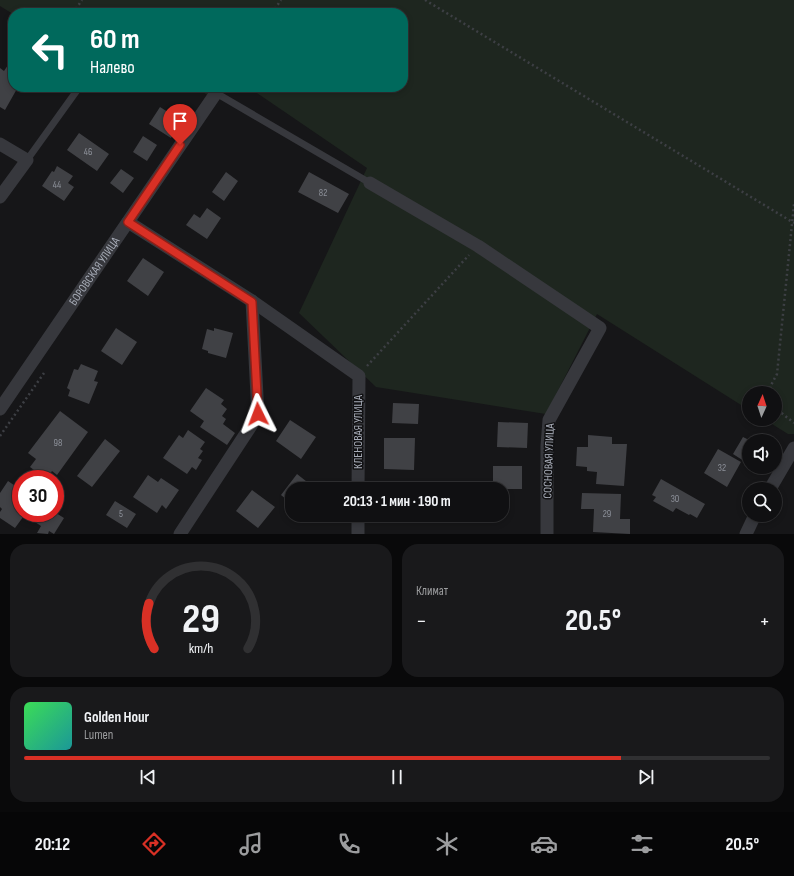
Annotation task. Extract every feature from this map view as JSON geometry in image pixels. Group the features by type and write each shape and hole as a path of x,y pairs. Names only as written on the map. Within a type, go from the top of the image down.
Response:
{"street":[{"name":"БОРОВСКАЯ УЛИЦА","path":"0,409 216,93"},
{"path":"0,144 27,160 0,197"},
{"path":"370,183 478,246"},
{"path":"128,222 252,302 358,376"},
{"name":"СОСНОВАЯ УЛИЦА","path":"478,246 600,328 549,420 547,446 547,534"},
{"path":"180,534 258,414 252,302"},
{"name":"КЛЕНОВАЯ УЛИЦА","path":"358,376 358,482"},
{"path":"774,482 794,448"},
{"path":"358,522 358,534"},
{"path":"746,534 752,522"}],"lane":[{"path":"27,160 76,92"},
{"path":"216,93 370,183"}],"path":[{"path":"425,0 793,222"},
{"path":"771,386 777,374 794,204"},
{"path":"358,376 478,246"},
{"path":"0,436 44,373"},
{"path":"782,413 794,423"}],"shaded area":[{"path":"0,0 794,0 794,434 788,434 775,426 782,426 782,386 742,386 742,406 597,314 546,414 376,387 299,313 367,168 255,92 408,92 408,8 8,8 8,11 0,6"},
{"path":"203,92 214,92 210,97"}],"building":[{"path":"8,65 8,92 15,92 5,110 0,107 0,68 4,71"},
{"path":"160,107 182,121 171,138 149,124"},
{"path":"79,133 109,154 97,171 67,150"},
{"path":"143,136 157,145 147,161 133,152"},
{"path":"57,166 73,176 68,183 74,187 64,201 42,186"},
{"path":"121,169 134,178 123,193 110,183"},
{"path":"226,172 238,181 224,201 212,192"},
{"path":"309,172 349,194 338,213 298,192"},
{"path":"207,208 221,218 207,239 186,225 194,214 200,218"},
{"path":"143,258 164,272 148,296 127,281"},
{"path":"116,328 137,342 122,365 101,351"},
{"path":"214,328 233,333 226,358 208,353 208,351 202,349 207,329 214,331"},
{"path":"81,364 98,371 94,381 98,382 89,404 68,396 70,390 67,388 74,369 78,370"},
{"path":"206,388 224,400 221,404 227,409 222,416 226,419 223,424 235,433 227,445 200,427 204,421 190,411"},
{"path":"393,403 419,404 418,424 392,423"},
{"path":"60,411 88,432 61,470 34,470 30,467 36,459 28,453"},
{"path":"290,420 316,437 301,459 276,441"},
{"path":"498,422 528,423 527,448 497,447"},
{"path":"188,430 205,442 200,449 203,451 198,458 202,460 196,470 192,467 187,474 163,458 179,435 183,438"},
{"path":"588,435 612,437 612,444 627,444 624,486 596,484 597,472 587,471 587,467 576,466 577,447 588,447"},
{"path":"384,438 415,438 414,470 384,469"},
{"path":"105,439 120,451 92,487 77,476"},
{"path":"742,439 742,460 733,454"},
{"path":"718,449 741,462 727,487 704,473"},
{"path":"493,466 522,466 522,489 509,489 509,482 493,482"},
{"path":"297,474 307,482 291,482"},
{"path":"148,475 158,482 161,478 179,490 166,509 162,505 157,513 133,497"},
{"path":"661,479 705,504 697,518 676,508 673,512 653,501 656,497 652,495"},
{"path":"8,481 12,484 12,522 19,522 15,528 0,518 0,512 2,509 0,507 0,493"},
{"path":"252,490 275,507 258,528 236,511"},
{"path":"285,490 285,498 281,495"},
{"path":"582,493 621,494 620,519 630,519 630,534 593,532 594,509 581,509"},
{"path":"115,501 136,514 127,528 106,515"},
{"path":"35,522 62,522 54,534 49,531 48,534 37,533 41,526"}],"route":[{"path":"180,145 128,222 252,302 258,414"}]}
